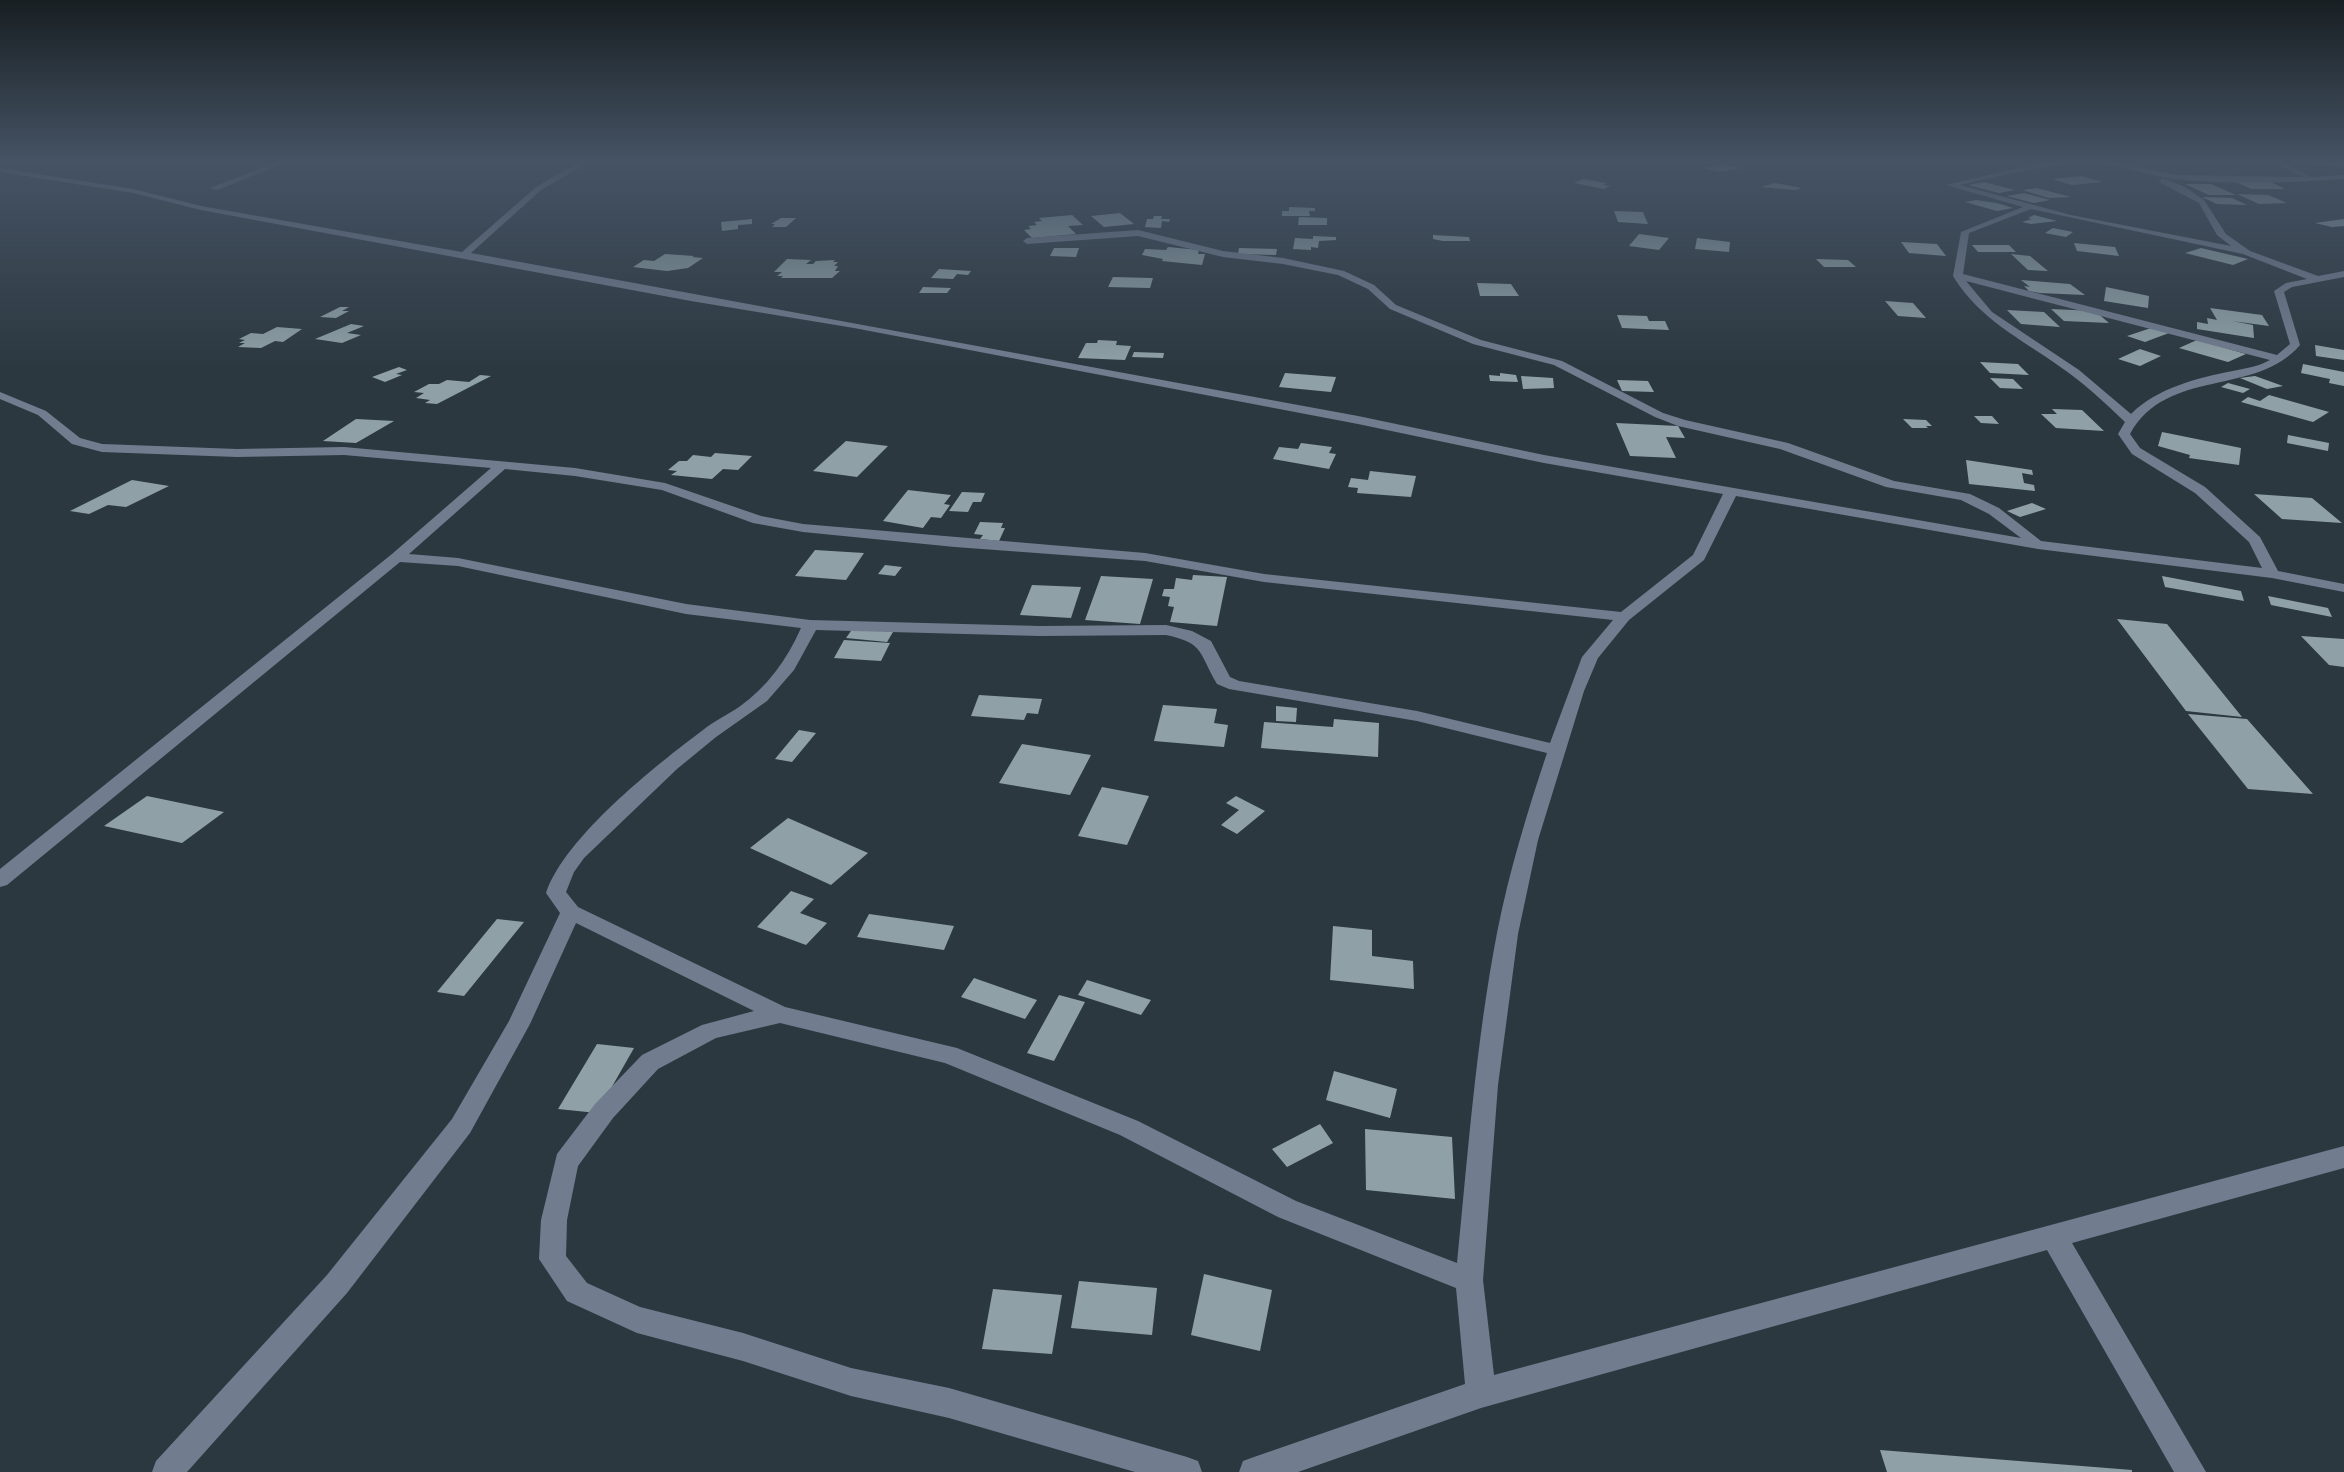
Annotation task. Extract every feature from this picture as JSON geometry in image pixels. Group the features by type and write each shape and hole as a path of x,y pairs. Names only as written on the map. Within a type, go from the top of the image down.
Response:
{"street":[{"path":"320,229 691,298 893,332 1358,420 1544,459 2038,544 2272,574 2344,588"},
{"path":"465,254 492,229"},
{"path":"1973,229 1965,232 1958,276 1975,304 1996,323 2089,383 2130,420"},
{"path":"2133,229 2245,252 2322,280"},
{"path":"2217,229 2245,252"},
{"path":"1027,241 1138,233 1223,254 1283,261 1341,273 1371,287 1393,307 1477,342 1558,363 1608,391 1682,423 1784,446 1891,484 1965,497 1994,511 2038,544"},
{"path":"2272,574 2255,540 2200,490 2136,451 2124,434 2130,420 2158,398 2213,380 2262,369 2280,359 2295,345 2294,333 2280,305 2279,291 2289,285 2344,274"},
{"path":"1958,276 2280,359"},
{"path":"0,395 42,413 76,441 102,448 237,453 344,451 575,472 665,487 758,520 803,528 955,543 1145,557 1264,578 1624,617"},
{"path":"0,880 397,557 502,465"},
{"path":"1481,1393 1469,1280 1486,1085 1507,934 1528,840 1556,750 1590,657 1624,617 1699,557 1732,490"},
{"path":"397,557 458,562 686,609 810,625 1040,631 1166,630 1186,634 1205,644 1223,680 1235,685 1418,716 1556,750"},
{"path":"810,625 798,654 774,685 749,708 711,732 639,793 578,851 560,876 556,894 571,912 780,1014 949,1055 1129,1129 1287,1209 1469,1280"},
{"path":"167,1472 337,1284 461,1126 519,1024 571,912"},
{"path":"780,1014 710,1031 650,1062 604,1111 566,1162 554,1220 552,1259 577,1292 637,1320 743,1347 851,1382 949,1403 1187,1472"},
{"path":"1254,1472 1481,1393 2344,1157"},
{"path":"2054,1237 2191,1472"}],"building":[{"path":"1071,229 1076,234 1032,238 1024,230"},
{"path":"2052,229 2073,232 2066,237 2045,233"},
{"path":"1639,234 1669,238 1659,250 1629,246"},
{"path":"1433,235 1469,237 1470,241 1443,241 1433,239"},
{"path":"1313,236 1336,237 1336,240 1319,241 1318,248 1311,247 1311,250 1293,249 1295,238 1313,239"},
{"path":"1697,238 1730,242 1729,252 1695,249"},
{"path":"1901,242 1937,244 1946,256 1909,253"},
{"path":"2074,243 2115,247 2119,256 2077,251"},
{"path":"1972,245 2009,245 2016,252 1978,252"},
{"path":"1168,247 1199,250 1198,254 1205,254 1202,265 1162,261 1163,259 1142,255 1145,249 1166,250"},
{"path":"1054,248 1079,248 1076,257 1050,256"},
{"path":"1239,248 1277,249 1276,255 1238,254"},
{"path":"2201,248 2248,259 2233,265 2185,253"},
{"path":"665,254 703,258 688,268 667,271 633,267 644,260 654,261"},
{"path":"2011,254 2030,256 2048,271 2028,270"},
{"path":"787,259 811,260 806,264 835,260 833,262 838,262 834,266 838,266 835,271 840,271 832,278 781,278 783,276 777,276 782,272 774,272"},
{"path":"1816,259 1848,260 1856,267 1824,267"},
{"path":"939,269 971,271 968,275 957,274 953,279 931,278"},
{"path":"1113,277 1153,278 1150,288 1108,287"},
{"path":"2021,280 2070,284 2085,295 2029,291 2024,286 2030,287"},
{"path":"1477,283 1511,284 1519,296 1480,296"},
{"path":"923,287 951,288 947,293 919,293"},
{"path":"2106,287 2149,296 2148,308 2104,301"},
{"path":"1885,301 1913,303 1926,318 1898,316"},
{"path":"340,307 349,307 342,311 349,311 336,318 320,317"},
{"path":"2210,308 2262,315 2269,326 2232,321 2253,325 2254,338 2197,329 2197,322 2208,324 2207,318 2217,320"},
{"path":"2051,309 2095,311 2109,323 2064,321"},
{"path":"2007,310 2044,312 2060,327 2021,324"},
{"path":"1617,315 1647,316 1649,321 1665,321 1669,330 1622,328"},
{"path":"351,324 364,326 347,333 361,335 342,343 315,339"},
{"path":"277,327 302,329 283,342 275,341 261,348 238,347 245,343 239,343 245,340 239,339 251,333 263,334"},
{"path":"2151,328 2169,333 2145,342 2127,336"},
{"path":"1098,340 1117,341 1116,345 1131,346 1125,360 1078,358 1086,343 1097,343"},
{"path":"2197,340 2246,354 2228,362 2179,348"},
{"path":"2315,345 2344,350 2344,360 2316,356"},
{"path":"2140,349 2161,356 2140,366 2118,359"},
{"path":"1134,352 1164,353 1163,358 1132,357"},
{"path":"1980,362 2018,364 2029,375 1990,373"},
{"path":"2303,364 2344,372 2344,386 2329,383 2330,379 2301,373"},
{"path":"399,367 407,370 385,382 372,377"},
{"path":"1285,373 1336,377 1331,392 1279,387"},
{"path":"1500,373 1516,375 1518,382 1490,381 1489,375 1500,376"},
{"path":"480,375 491,376 437,404 425,403 430,400 416,398 424,393 414,392 429,384 439,384 447,380 469,382"},
{"path":"1521,376 1553,378 1554,388 1523,389"},
{"path":"2255,376 2283,386 2267,389 2240,378"},
{"path":"1990,378 2013,379 2023,389 2000,388"},
{"path":"1617,380 1648,381 1654,392 1622,391"},
{"path":"2228,383 2250,389 2243,393 2221,387"},
{"path":"2269,395 2329,412 2313,422 2241,402 2248,397 2260,401"},
{"path":"2052,409 2082,410 2104,431 2056,428 2041,414 2057,414"},
{"path":"1974,416 1992,416 1999,424 1981,423"},
{"path":"356,419 394,421 356,443 323,441"},
{"path":"1903,419 1926,420 1932,426 1912,428"},
{"path":"1616,423 1678,426 1685,438 1666,437 1676,458 1630,456"},
{"path":"2162,432 2241,448 2239,465 2189,458 2190,455 2158,446"},
{"path":"2288,435 2329,443 2328,451 2287,443"},
{"path":"846,441 888,446 857,477 813,471"},
{"path":"1301,443 1332,447 1329,453 1336,454 1329,469 1273,459 1279,447 1298,449"},
{"path":"715,453 752,456 738,470 723,469 712,479 671,475 677,471 668,470 693,455 711,457"},
{"path":"1966,460 2032,470 2033,475 2022,473 2024,483 2034,485 2035,491 1969,484"},
{"path":"1370,471 1416,476 1411,497 1357,493 1358,488 1348,487 1351,478 1368,480"},
{"path":"132,480 169,486 126,507 108,505 89,514 70,511"},
{"path":"908,490 951,495 944,504 950,505 941,518 931,517 923,528 883,521"},
{"path":"962,492 985,493 981,502 973,502 968,512 949,511"},
{"path":"2254,494 2312,498 2342,523 2282,519"},
{"path":"2032,503 2046,509 2020,517 2007,511"},
{"path":"980,522 1003,523 1001,528 1005,528 999,541 980,539 983,535 974,534"},
{"path":"815,550 864,553 846,580 795,576"},
{"path":"885,565 902,567 895,576 878,574"},
{"path":"1193,575 1227,577 1217,626 1170,622 1174,607 1168,606 1170,597 1162,596 1164,589 1174,589 1176,578 1192,580"},
{"path":"1101,576 1153,579 1140,624 1085,620"},
{"path":"2162,576 2241,591 2244,601 2165,587"},
{"path":"1032,585 1081,587 1071,618 1020,615"},
{"path":"2268,596 2328,608 2332,617 2271,605"},
{"path":"2117,619 2167,624 2242,717 2186,711"},
{"path":"853,628 893,632 887,642 846,638"},
{"path":"2301,636 2344,639 2344,667 2329,665"},
{"path":"844,640 890,643 881,661 834,658"},
{"path":"979,695 1042,699 1038,714 1027,713 1024,720 971,716"},
{"path":"1163,705 1217,709 1214,723 1228,725 1224,747 1154,741"},
{"path":"1276,706 1297,708 1296,722 1276,721"},
{"path":"2188,714 2247,719 2313,794 2248,789"},
{"path":"1334,719 1379,723 1378,757 1261,748 1264,722 1333,727"},
{"path":"799,730 816,733 792,762 775,759"},
{"path":"1022,744 1091,755 1070,795 999,783"},
{"path":"1102,787 1149,796 1127,845 1078,836"},
{"path":"147,796 224,812 182,843 104,826"},
{"path":"1236,796 1265,811 1237,834 1221,825 1239,810 1226,803"},
{"path":"788,818 868,853 831,885 750,848"},
{"path":"791,891 814,899 800,913 827,923 806,945 757,927"},
{"path":"869,914 954,926 944,950 857,937"},
{"path":"497,919 524,922 464,996 437,992"},
{"path":"1333,926 1372,930 1372,956 1413,961 1414,989 1330,980"},
{"path":"974,978 1037,1000 1025,1019 961,997"},
{"path":"1087,980 1151,1000 1141,1015 1078,995"},
{"path":"1059,995 1085,1002 1054,1061 1027,1053"},
{"path":"597,1044 634,1048 597,1113 558,1109"},
{"path":"1334,1071 1397,1089 1390,1118 1326,1100"},
{"path":"1320,1124 1333,1143 1287,1167 1272,1149"},
{"path":"1365,1129 1452,1137 1455,1199 1366,1190"},
{"path":"1204,1274 1272,1290 1260,1351 1191,1335"},
{"path":"1079,1281 1157,1288 1152,1335 1071,1328"},
{"path":"993,1289 1062,1295 1052,1354 982,1349"},
{"path":"1880,1450 2132,1470 2132,1472 1887,1472"}]}
